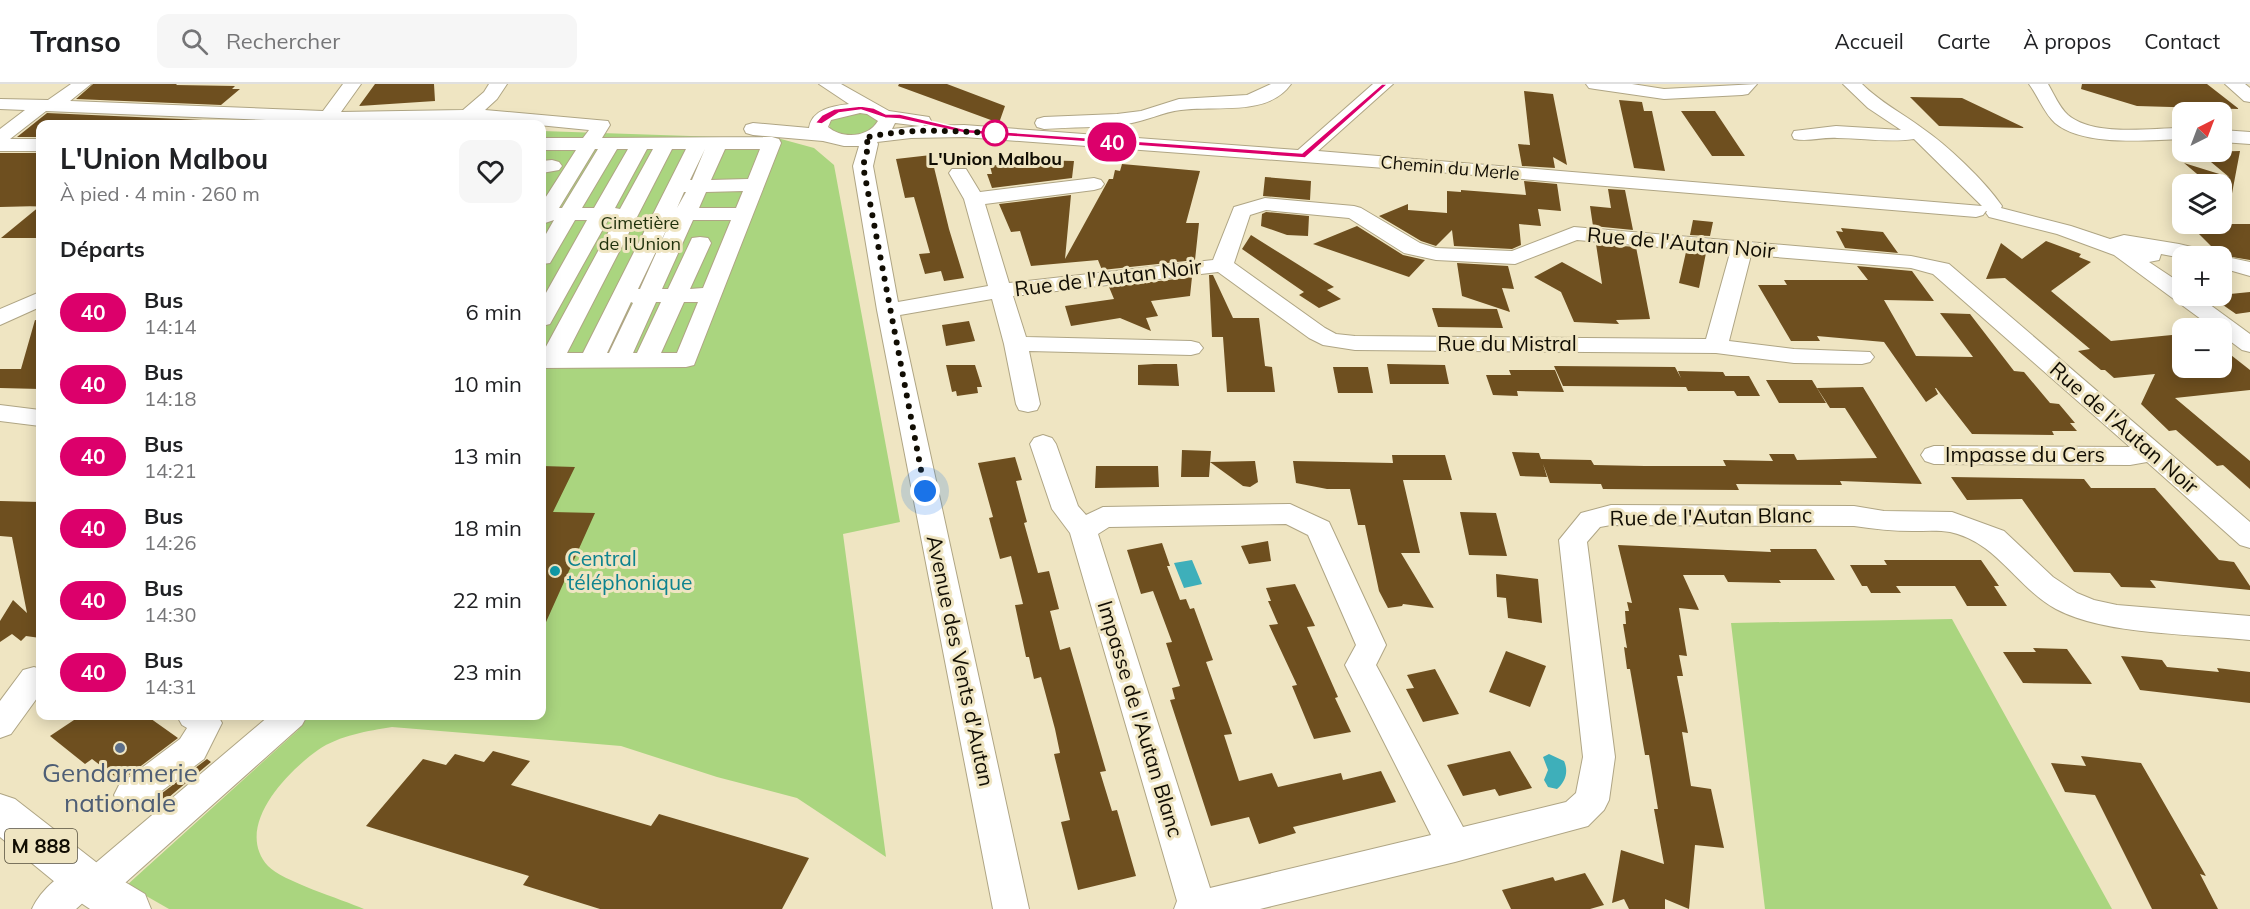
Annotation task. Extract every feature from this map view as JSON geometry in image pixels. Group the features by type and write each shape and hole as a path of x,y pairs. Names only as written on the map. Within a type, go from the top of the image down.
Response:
{"main road":[{"name":"M 888","path":"0,812 102,892"}],"street":[{"path":"0,138 82,84"},
{"path":"328,117 352,84"},
{"path":"822,84 826,126 863,166"},
{"path":"828,84 878,113 887,121 885,127 867,138"},
{"path":"1022,135 1026,129 1038,124 1142,116 1167,106 1233,104 1252,101 1268,95 1282,84"},
{"path":"1305,156 1307,151 1384,84"},
{"path":"1595,84 1664,94 1742,90 1748,84"},
{"path":"1852,84 1867,101 1918,133 1962,175 1975,184 1983,208"},
{"path":"2038,84 2056,113 2064,121 2078,127 2095,132 2172,134"},
{"path":"2234,84 2250,97"},
{"path":"476,118 492,109 495,89"},
{"path":"0,104 386,120"},
{"path":"618,360 673,244 729,196 848,109 878,113"},
{"path":"162,120 173,112"},
{"name":"Chemin du Merle","path":"878,113 964,131"},
{"path":"1141,144 1142,116"},
{"path":"440,120 476,118 523,120"},
{"name":"Chemin du Merle","path":"826,126 850,140 911,132 964,131 1305,156 1935,208 1983,208 2136,251 2172,254"},
{"path":"1802,135 1836,132 1893,137 1918,133"},
{"path":"2232,137 2250,138"},
{"path":"546,138 568,204 546,301"},
{"name":"Avenue des Vents d'Autan","path":"867,138 869,144 863,166 888,310 1011,909"},
{"path":"640,143 641,242 648,296 686,360 711,295 729,196"},
{"path":"568,204 640,143"},
{"path":"568,204 640,143"},
{"path":"0,145 36,145"},
{"path":"546,163 568,204 641,242 673,244"},
{"path":"959,173 974,200 1016,344 1029,404"},
{"path":"974,200 1094,184"},
{"path":"568,204 729,196"},
{"path":"546,361 641,242 729,196"},
{"path":"546,361 641,242 729,196"},
{"path":"641,242 729,196"},
{"path":"668,328 678,293 729,196"},
{"path":"568,204 641,242 673,244"},
{"name":"Rue de l'Autan Noir","path":"888,310 1001,291 1222,265 1241,211 1265,204 1354,212 1412,248 1436,254 1515,258 1574,233 1911,262 1941,269 1972,294 2250,538"},
{"path":"618,360 641,242"},
{"path":"1716,346 1742,248"},
{"name":"Chemin du Merle","path":"2136,251 2172,250"},
{"path":"2136,251 2136,263 2172,287"},
{"path":"2232,264 2250,268"},
{"name":"Rue du Mistral","path":"1222,265 1317,333 1331,340 1355,343 1716,346 1794,356 1862,357"},
{"path":"618,360 668,328 711,295"},
{"path":"0,318 36,301"},
{"path":"2198,306 2250,345"},
{"path":"1016,344 1191,348"},
{"path":"0,413 36,418"},
{"name":"Impasse de l'Autan Blanc","path":"1044,444 1066,509 1083,530 1196,909"},
{"name":"Impasse du Cers","path":"1934,455 2130,456 2152,453"},
{"path":"1083,530 1102,517 1290,514 1319,530 1371,645 1360,665 1455,846"},
{"name":"Rue de l'Autan Blanc","path":"1196,909 1576,815 1592,800 1599,757 1573,540 1592,520 1611,515 1854,516 1884,521 1952,522 1994,538 2043,585 2067,602 2117,616 2250,628"},
{"path":"0,693 36,677"},
{"path":"0,725 36,678"},
{"path":"131,795 192,749 206,723 200,720"},
{"path":"50,909 102,892 287,720"}],"green space":[{"path":"861,112 880,122 874,128 856,135 830,130 830,123 833,119"},
{"name":"Cimetière de l'Union","path":"546,131 781,139 814,148 834,165 900,522 843,534 886,857 797,798 717,777 621,746 392,727 354,734 318,750 279,786 260,818 257,835 259,851 268,866 275,872 298,884 364,909 169,909 127,885 297,731 306,720 546,720"},
{"path":"1952,619 2112,909 1765,909 1731,623"}],"water":[{"path":"1192,560 1202,584 1184,588 1174,563"},
{"path":"1549,754 1564,761 1566,769 1562,783 1557,789 1548,787 1544,780 1548,770 1543,757"}],"building":[{"path":"93,84 177,84 235,86 232,89 240,89 221,105 76,99"},
{"path":"375,84 434,84 435,101 359,106"},
{"path":"899,84 947,84 1005,106 999,123 898,86"},
{"path":"2082,84 2207,84 2230,102 2172,102 2172,107 2137,106 2081,89"},
{"path":"1524,91 1553,94 1567,165 1553,157 1555,168 1522,166 1518,144 1530,145"},
{"path":"1910,97 1962,98 2025,128 1939,126"},
{"path":"1619,100 1642,102 1644,111 1652,111 1665,171 1634,168"},
{"path":"1681,111 1715,111 1745,156 1712,156"},
{"path":"47,113 203,120 38,120"},
{"path":"36,122 36,137 17,137"},
{"path":"2232,151 2240,151 2232,193 2232,174 2225,174 2211,162 2232,162"},
{"path":"0,153 36,153 36,206 0,207"},
{"path":"931,155 964,278 944,281 941,271 925,274 919,254 930,253 914,197 905,198 896,159"},
{"path":"1033,160 1074,161 1072,178 992,188 987,174 992,174 990,166"},
{"path":"2184,163 2219,174 2197,174"},
{"path":"1122,164 1200,171 1186,223 1199,223 1195,260 1102,270 1098,260 1031,266 1020,231 1011,232 999,204 1071,195 1065,259 1109,179 1113,179 1115,170 1120,171"},
{"path":"1265,177 1311,181 1310,200 1263,196"},
{"path":"1524,181 1557,184 1561,211 1538,209 1541,226 1519,224 1521,245 1512,249 1454,246 1452,230 1436,246 1421,241 1379,216 1408,204 1408,210 1447,213 1447,191 1526,195"},
{"path":"1608,189 1625,190 1633,230 1593,226 1590,206 1611,208"},
{"path":"36,209 36,238 1,238"},
{"path":"1266,212 1309,216 1308,236 1287,235 1261,226 1262,214"},
{"path":"1693,220 1713,222 1710,236 1690,235"},
{"path":"2232,224 2250,224 2250,260 2232,257 2232,246 2211,246 2199,234 2232,234"},
{"path":"1357,226 1403,255 1425,260 1409,277 1313,244"},
{"path":"1841,228 1883,232 1898,253 1845,248 1836,231 1843,232"},
{"path":"1251,235 1334,287 1327,290 1341,299 1319,308 1299,295 1304,292 1242,249"},
{"path":"2046,241 2081,254 2079,257 2091,262 2051,291 2111,341 2172,335 2172,378 2232,378 2232,356 2250,370 2250,390 2175,398 2250,461 2250,489 2223,465 2217,466 2176,430 2169,431 2141,404 2155,374 2114,378 2078,351 2090,349 2005,278 1986,279 2001,243 2022,259"},
{"path":"1596,244 1636,247 1650,319 1616,320 1619,324 1574,322 1561,292 1534,277 1562,262 1602,284"},
{"path":"1686,252 1706,253 1699,288 1679,283"},
{"path":"1457,263 1508,266 1514,289 1502,288 1510,312 1462,296"},
{"path":"1857,266 1912,271 1934,301 1884,300 1916,356 1973,357 1940,313 1970,314 2014,371 2024,372 2050,403 2059,404 2075,423 2070,423 2077,431 2052,431 2054,435 1972,434 1936,388 1938,394 1926,402 1884,342 1817,336 1820,341 1791,341 1758,285 1787,285 1784,280 1868,280"},
{"path":"1209,275 1213,275 1233,318 1259,318 1265,366 1272,367 1275,392 1227,392 1223,337 1212,337"},
{"path":"1192,277 1190,296 1151,301 1158,316 1146,318 1151,331 1120,318 1071,326 1065,306 1114,299 1109,287"},
{"path":"2250,292 2250,312 2236,314 2224,306 2232,306 2232,294"},
{"path":"1432,308 1497,309 1503,328 1438,327"},
{"path":"36,320 36,389 0,388 0,369 21,369"},
{"path":"969,321 975,341 946,346 942,325"},
{"path":"1177,364 1179,386 1138,385 1138,365"},
{"path":"1387,364 1445,365 1449,384 1390,384"},
{"path":"946,365 975,365 982,387 977,387 978,393 957,396 956,391 952,392"},
{"path":"1554,366 1675,367 1681,378 1678,371 1723,372 1734,391 1688,391 1686,387 1563,386"},
{"path":"1333,367 1368,367 1373,393 1338,393"},
{"path":"1509,370 1555,370 1564,392 1517,391 1518,396 1493,395 1486,375 1511,375"},
{"path":"1725,376 1749,376 1760,396 1737,396"},
{"path":"1766,380 1812,380 1826,403 1779,403"},
{"path":"1863,387 1922,484 1840,481 1842,485 1736,484 1739,490 1603,489 1601,484 1550,483 1543,464 1547,477 1520,476 1512,452 1539,453 1541,459 1591,460 1594,465 1645,466 1726,466 1723,460 1773,461 1769,454 1794,454 1797,460 1877,458 1845,408 1830,408 1817,388"},
{"path":"1182,450 1211,451 1209,477 1181,477"},
{"path":"1392,455 1445,455 1452,480 1403,480 1420,553 1401,553 1434,608 1403,604 1388,608 1379,591 1365,525 1358,525 1350,489 1327,489 1296,483 1293,461 1393,463"},
{"path":"1015,457 1022,480 1016,481 1027,522 1024,523 1038,573 1049,571 1059,609 1050,611 1060,650 1070,647 1106,771 1100,772 1112,811 1117,810 1136,876 1078,890 1061,822 1070,820 1054,754 1060,753 1055,729 1041,677 1034,679 1029,657 1026,657 1015,605 1023,604 1011,556 1000,559 989,518 993,517 978,463"},
{"path":"1255,461 1258,482 1250,487 1243,486 1210,462"},
{"name":"Central téléphonique","path":"546,466 575,467 553,512 595,513 546,622"},
{"path":"1096,466 1158,466 1159,487 1095,488"},
{"path":"1951,477 2084,479 2091,488 2155,488 2219,560 2234,562 2250,586 2250,590 2150,580 2156,588 2121,587 2110,573 2074,572 2022,499 1967,500"},
{"path":"0,501 36,502 36,637 26,636 21,641 12,634 0,642 0,621 13,600 27,613 12,537 0,536"},
{"path":"1460,512 1496,513 1507,556 1469,555"},
{"path":"1268,541 1271,561 1249,564 1241,546"},
{"path":"1162,543 1170,566 1167,566 1180,600 1186,599 1190,609 1194,608 1213,660 1206,662 1232,734 1224,735 1239,781 1272,773 1278,787 1341,773 1343,780 1381,771 1396,802 1293,827 1296,833 1259,844 1249,817 1211,826 1170,700 1175,699 1172,688 1180,686 1166,643 1172,642 1153,591 1141,594 1127,550"},
{"path":"1618,545 1771,552 1770,549 1816,549 1835,580 1779,580 1781,583 1728,582 1724,575 1683,575 1699,610 1679,608 1687,656 1679,655 1683,676 1677,676 1688,733 1682,732 1691,786 1711,789 1724,848 1695,845 1689,909 1665,899 1665,909 1629,909 1624,899 1612,903 1621,850 1664,864 1654,809 1658,809 1649,755 1645,755 1630,669 1627,669 1624,647 1627,648 1623,624 1626,624 1625,611 1629,611 1627,602 1632,603"},
{"path":"1884,560 1981,560 1999,586 1994,586 2007,606 1967,606 1955,586 1896,586 1901,593 1871,593 1867,586 1862,586 1850,565 1887,565"},
{"path":"1496,574 1538,579 1542,623 1508,618 1506,598 1497,597"},
{"path":"1295,584 1315,626 1307,627 1351,732 1314,739 1292,686 1297,685 1269,625 1278,624 1268,601 1271,601 1266,588"},
{"path":"2033,648 2067,649 2092,684 2023,683 2003,652 2036,652"},
{"path":"1506,651 1546,666 1530,707 1489,692"},
{"path":"2121,656 2162,660 2167,667 2219,672 2217,668 2250,672 2250,703 2140,690"},
{"path":"1435,669 1459,714 1423,722 1406,689 1414,688 1407,675"},
{"name":"Gendarmerie nationale","path":"74,720 153,720 178,738 121,781 92,759 85,764 50,736"},
{"path":"493,751 530,761 511,785 651,826 659,814 809,858 782,909 600,909 523,885 529,876 366,826 423,759 446,765 455,754 484,762"},
{"path":"1510,751 1532,788 1499,796 1495,789 1463,796 1447,765"},
{"path":"2081,756 2141,763 2206,876 2200,874 2218,909 2152,909 2095,795 2065,792 2051,763 2086,766"},
{"path":"207,759 211,762 156,808 149,803"},
{"path":"1585,873 1604,905 1590,909 1511,909 1502,890 1553,877 1555,881"}],"bus line":[{"name":"40","path":"819,123 825,116 837,111 861,108 879,112 885,116 900,117 964,131 1305,156 1307,151 1384,84"}],"place":[{"name":"L'Union Malbou","path":"995,133"},
{"name":"Central téléphonique","path":"555,571"},
{"name":"Gendarmerie nationale","path":"120,748"}],"route":[{"path":"925,491 888,310 863,166 869,144 864,138 911,132 964,131 1002,134 995,133"}]}
